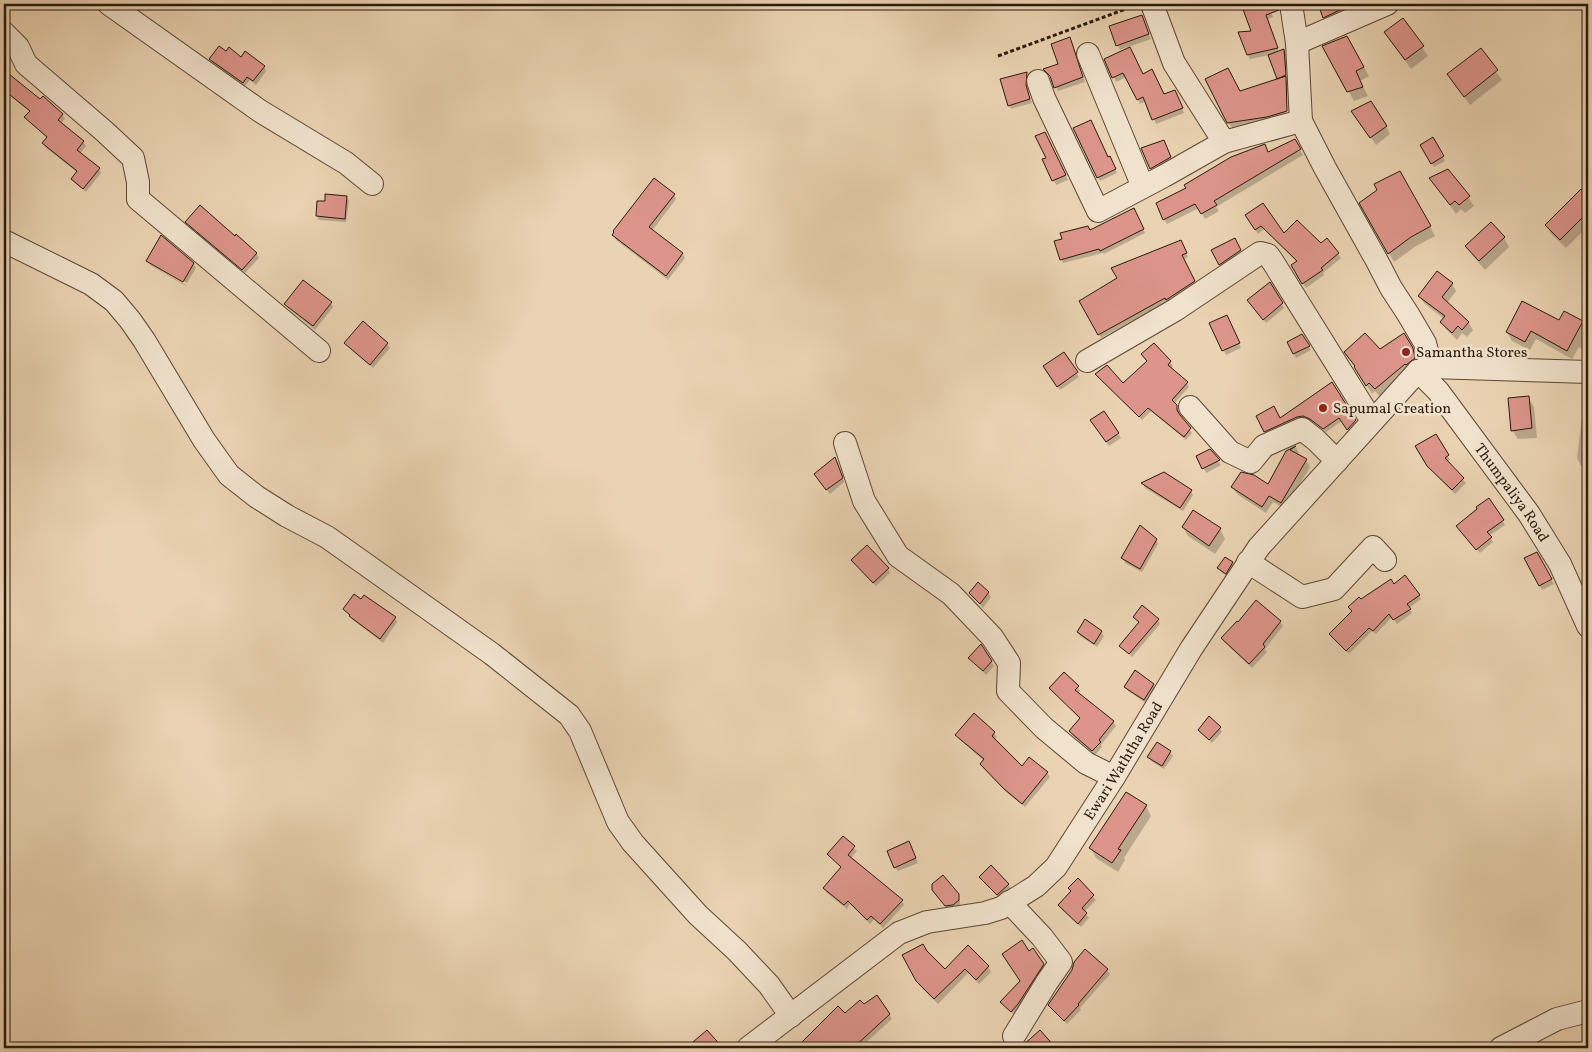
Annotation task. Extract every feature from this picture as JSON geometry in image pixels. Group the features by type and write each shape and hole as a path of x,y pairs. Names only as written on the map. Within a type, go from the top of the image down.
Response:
{"street":[{"path":"109,4 260,111 346,163 372,184"},
{"path":"1152,4 1174,63 1224,142"},
{"path":"1291,4 1297,43 1301,121 1390,288 1425,343 1425,369 1588,372"},
{"path":"1297,43 1387,4"},
{"path":"4,33 18,47 26,64 133,158 138,182 138,199 319,351"},
{"path":"1088,54 1143,187"},
{"path":"1038,81 1044,98 1098,211 1224,142 1301,121"},
{"path":"4,241 91,284 114,301 144,340 204,440 229,475 257,497 287,516 327,537 492,654 569,715 580,731 618,822 633,843 698,915 737,951 769,985 791,1016"},
{"path":"1087,362 1175,310 1260,253 1268,255 1273,262 1372,422"},
{"name":"Ewari Waththa Road","path":"748,1048 899,933 926,922 985,913 1000,908 1036,886 1056,867 1114,777 1191,649 1259,547 1372,422 1425,369"},
{"name":"Thumpaliya Road","path":"1425,369 1438,391 1529,514 1560,564 1588,626"},
{"path":"1190,407 1230,452 1251,462 1264,446 1302,429 1337,461"},
{"path":"845,443 864,501 898,556 951,594 992,637 1009,663 1008,691 1044,728 1086,763 1114,777"},
{"path":"1248,562 1302,597 1334,589 1373,547 1385,560"},
{"path":"1009,902 1042,937 1061,962 1014,1036"},
{"path":"1501,1048 1557,1019 1588,1011"}],"path":[{"path":"998,56 1140,4"}],"building":[{"path":"1241,4 1278,4 1279,10 1266,15 1278,48 1247,55 1238,32 1251,31"},
{"path":"1318,4 1340,4 1342,9 1323,18"},
{"path":"1142,15 1149,34 1116,46 1109,26"},
{"path":"1403,18 1424,46 1405,60 1384,32"},
{"path":"1347,36 1364,67 1356,71 1363,87 1347,92 1322,46"},
{"path":"1070,37 1083,77 1054,88 1050,76 1043,69 1058,64 1051,44"},
{"path":"219,46 226,51 229,47 241,57 245,51 265,66 253,81 247,77 243,83 209,59"},
{"path":"1130,47 1143,74 1152,69 1164,94 1175,90 1183,108 1152,120 1143,97 1137,100 1123,73 1112,78 1104,59"},
{"path":"1481,48 1498,70 1464,97 1447,74"},
{"path":"1284,49 1286,75 1277,79 1268,55"},
{"path":"1228,68 1240,91 1286,76 1287,111 1267,117 1227,123 1205,79"},
{"path":"4,70 40,99 43,96 63,114 58,120 84,141 77,150 100,168 83,189 71,179 77,171 42,143 47,137 24,117 30,111 4,90"},
{"path":"1027,72 1026,85 1030,99 1008,106 1000,79"},
{"path":"1371,101 1387,126 1370,138 1351,111"},
{"path":"1091,120 1108,157 1110,156 1116,169 1097,178 1073,128"},
{"path":"1045,132 1066,175 1052,181 1042,159 1046,158 1035,136"},
{"path":"1433,137 1444,156 1431,164 1420,145"},
{"path":"1295,139 1301,149 1214,201 1217,205 1201,214 1195,204 1163,220 1156,203 1186,188 1184,185 1231,157 1265,144 1268,152"},
{"path":"1164,140 1171,157 1150,169 1141,148"},
{"path":"1448,169 1470,196 1459,205 1455,201 1450,205 1429,178"},
{"path":"1400,171 1431,226 1411,237 1388,254 1359,203 1377,190 1374,184"},
{"path":"654,178 675,194 649,227 683,253 666,276 612,235 613,231"},
{"path":"1581,189 1588,197 1588,212 1560,240 1545,225"},
{"path":"325,194 347,196 345,219 316,216 317,201 325,201"},
{"path":"1263,203 1284,233 1297,220 1321,243 1327,238 1339,253 1321,268 1323,270 1302,284 1291,265 1297,261 1261,226 1255,230 1245,215"},
{"path":"200,205 257,253 242,270 185,222"},
{"path":"1134,208 1144,229 1100,251 1099,249 1060,260 1054,241 1062,239 1060,233 1088,226 1090,230"},
{"path":"1491,222 1505,237 1479,261 1465,246"},
{"path":"161,235 194,263 183,282 146,261"},
{"path":"1235,238 1241,250 1219,265 1211,250"},
{"path":"1181,240 1187,253 1182,255 1195,281 1166,300 1165,298 1098,335 1079,301 1117,278 1111,268"},
{"path":"1437,271 1453,283 1442,297 1469,322 1462,330 1458,326 1452,333 1440,322 1445,316 1418,296"},
{"path":"303,280 332,302 313,326 284,304"},
{"path":"1270,282 1283,303 1263,320 1247,300"},
{"path":"1522,301 1559,320 1564,311 1583,321 1567,351 1531,331 1525,342 1506,332"},
{"path":"1227,315 1240,343 1222,351 1209,323"},
{"path":"363,321 388,343 370,365 344,343"},
{"path":"1365,333 1380,349 1404,333 1413,348 1415,358 1375,389 1369,383 1366,386 1355,366 1344,352"},
{"path":"1302,334 1310,346 1293,354 1287,342"},
{"path":"1154,343 1171,361 1168,365 1188,382 1172,400 1177,405 1180,415 1191,428 1184,437 1148,408 1139,417 1095,374 1107,365 1123,383 1147,361 1141,354"},
{"path":"1064,352 1078,372 1057,387 1043,366"},
{"name":"Sapumal Creation","path":"1332,382 1356,420 1347,430 1339,418 1323,429 1303,416 1264,432 1256,416 1274,406 1280,418"},
{"path":"1529,396 1532,428 1511,431 1508,398"},
{"path":"1104,411 1119,433 1106,442 1090,420"},
{"path":"1436,434 1449,455 1445,458 1464,478 1452,490 1427,466 1415,446"},
{"path":"1296,446 1290,450 1307,459 1281,503 1269,496 1262,507 1231,487 1241,472 1254,475 1268,484 1286,451"},
{"path":"1210,449 1220,460 1202,469 1196,456"},
{"path":"835,457 843,478 826,490 814,474"},
{"path":"1164,472 1192,490 1180,508 1141,483"},
{"path":"1489,498 1504,520 1487,532 1492,537 1476,550 1456,526 1477,509 1476,507"},
{"path":"1193,510 1221,528 1209,546 1182,527"},
{"path":"1140,525 1157,539 1140,569 1121,558"},
{"path":"867,545 889,568 873,583 851,560"},
{"path":"1537,552 1552,579 1539,586 1524,558"},
{"path":"1225,557 1233,562 1226,574 1217,568"},
{"path":"1405,575 1420,595 1407,604 1411,609 1393,620 1389,614 1373,631 1369,628 1346,651 1329,634 1352,611 1348,607 1359,597 1361,599 1391,579 1394,584"},
{"path":"978,582 989,592 980,604 969,593"},
{"path":"354,594 361,599 364,595 396,617 380,639 349,616 343,609"},
{"path":"1256,600 1281,621 1263,644 1265,647 1249,664 1221,638 1238,622"},
{"path":"1142,605 1159,619 1129,654 1119,646 1139,622 1133,617"},
{"path":"1085,619 1102,631 1094,644 1077,632"},
{"path":"981,644 992,661 983,671 968,658"},
{"path":"1135,670 1154,684 1144,700 1124,687"},
{"path":"1064,672 1079,686 1075,690 1114,721 1099,740 1101,742 1092,751 1069,731 1080,718 1049,688"},
{"path":"974,713 995,732 992,736 1022,766 1029,757 1048,772 1022,804 1003,788 980,764 984,759 955,735"},
{"path":"1209,716 1221,727 1209,740 1198,730"},
{"path":"1157,742 1171,751 1162,766 1147,757"},
{"path":"1126,792 1147,805 1118,849 1121,850 1112,863 1089,848"},
{"path":"843,836 855,846 848,855 903,900 880,924 871,916 867,920 848,901 844,905 823,888 841,867 827,854"},
{"path":"909,841 916,858 894,868 887,851"},
{"path":"991,865 1009,884 997,895 979,877"},
{"path":"943,875 959,894 959,900 953,905 945,906 932,890 932,884"},
{"path":"1078,878 1094,895 1082,908 1087,913 1078,924 1058,905 1071,891 1068,888"},
{"path":"1022,940 1029,951 1033,948 1044,964 1011,1012 1000,1002 1020,981 1002,954"},
{"path":"923,944 927,951 945,969 968,945 989,966 976,980 965,969 934,999 916,981 902,955"},
{"path":"1085,949 1108,969 1064,1021 1048,1005 1072,970 1074,962"},
{"path":"877,995 890,1014 853,1048 796,1048 838,1006 845,1013 860,1000 864,1004"},
{"path":"707,1030 723,1048 686,1048"},
{"path":"1040,1030 1056,1048 1019,1048 1021,1047"}],"place":[{"name":"Samantha Stores","path":"1406,352"},
{"name":"Sapumal Creation","path":"1323,408"}]}
